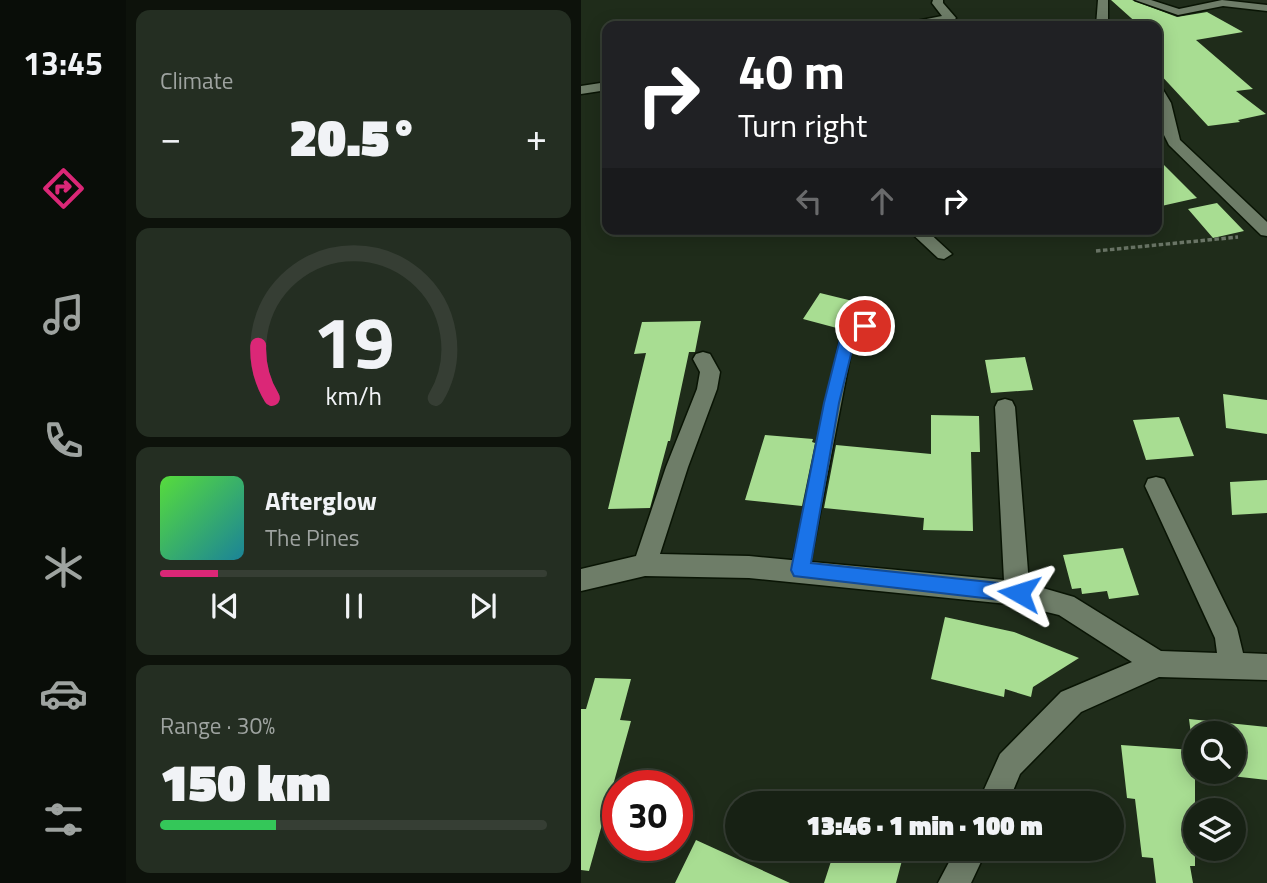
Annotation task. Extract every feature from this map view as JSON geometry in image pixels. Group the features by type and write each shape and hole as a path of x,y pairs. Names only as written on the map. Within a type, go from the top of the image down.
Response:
{"street":[{"path":"934,21 950,18 937,3 938,0"},
{"path":"1102,21 1103,0"},
{"path":"1140,0 1178,12 1234,2 1267,8"},
{"path":"581,90 602,87"},
{"path":"1162,100 1167,108 1162,124"},
{"path":"1162,128 1267,231"},
{"path":"922,235 944,254"},
{"path":"645,565 677,467 707,389 710,372 703,359"},
{"path":"1005,407 1013,554 1019,593"},
{"path":"1156,486 1228,638 1232,667"},
{"path":"581,580 645,565 800,570 1019,593 1065,605 1157,664"},
{"path":"998,791 1010,764 1071,702 1157,664 1267,667"},
{"path":"954,883 966,861"}],"lane":[{"path":"800,570 847,339 879,319"}],"path":[{"path":"1096,251 1240,237"}],"building":[{"path":"1111,0 1132,0 1177,17 1207,12 1243,32 1196,40 1253,89 1236,91 1266,114 1238,120 1240,122 1208,126 1162,76 1162,21 1134,21"},
{"path":"1162,163 1197,198 1162,206"},
{"path":"1217,203 1244,231 1213,238 1188,209"},
{"path":"820,293 865,304 852,328 848,331 803,319"},
{"path":"701,321 695,352 689,352 670,441 650,508 608,509 646,353 634,354 642,322"},
{"path":"1025,357 1033,390 991,393 985,360"},
{"path":"1223,394 1267,400 1267,434 1226,428"},
{"path":"931,415 979,416 980,452 971,452 973,531 923,530 924,518 824,508 836,445 931,454"},
{"path":"1179,417 1194,456 1146,460 1133,420"},
{"path":"765,435 813,439 812,442 815,443 802,506 745,500"},
{"path":"1267,480 1267,513 1232,515 1230,482"},
{"path":"1123,548 1139,595 1109,599 1107,591 1082,594 1081,588 1072,589 1063,555"},
{"path":"945,617 1014,632 1079,658 1033,687 1031,697 1005,689 1004,697 931,679"},
{"path":"595,678 631,679 620,720 631,721 617,770 602,770 602,825 589,871 581,870 581,709 586,709"},
{"path":"1246,725 1267,727 1267,780 1246,778"},
{"path":"1121,745 1183,749 1183,784 1195,784 1195,798 1183,798 1183,861 1195,861 1195,866 1190,866 1193,883 1156,883 1153,858 1142,857 1135,799 1127,798"},
{"path":"696,840 725,853 725,861 742,861 790,883 675,883 686,861 693,861 693,846"},
{"path":"831,861 902,861 896,883 824,883"}],"route":[{"path":"865,326 847,339 800,570 1019,593"}]}
